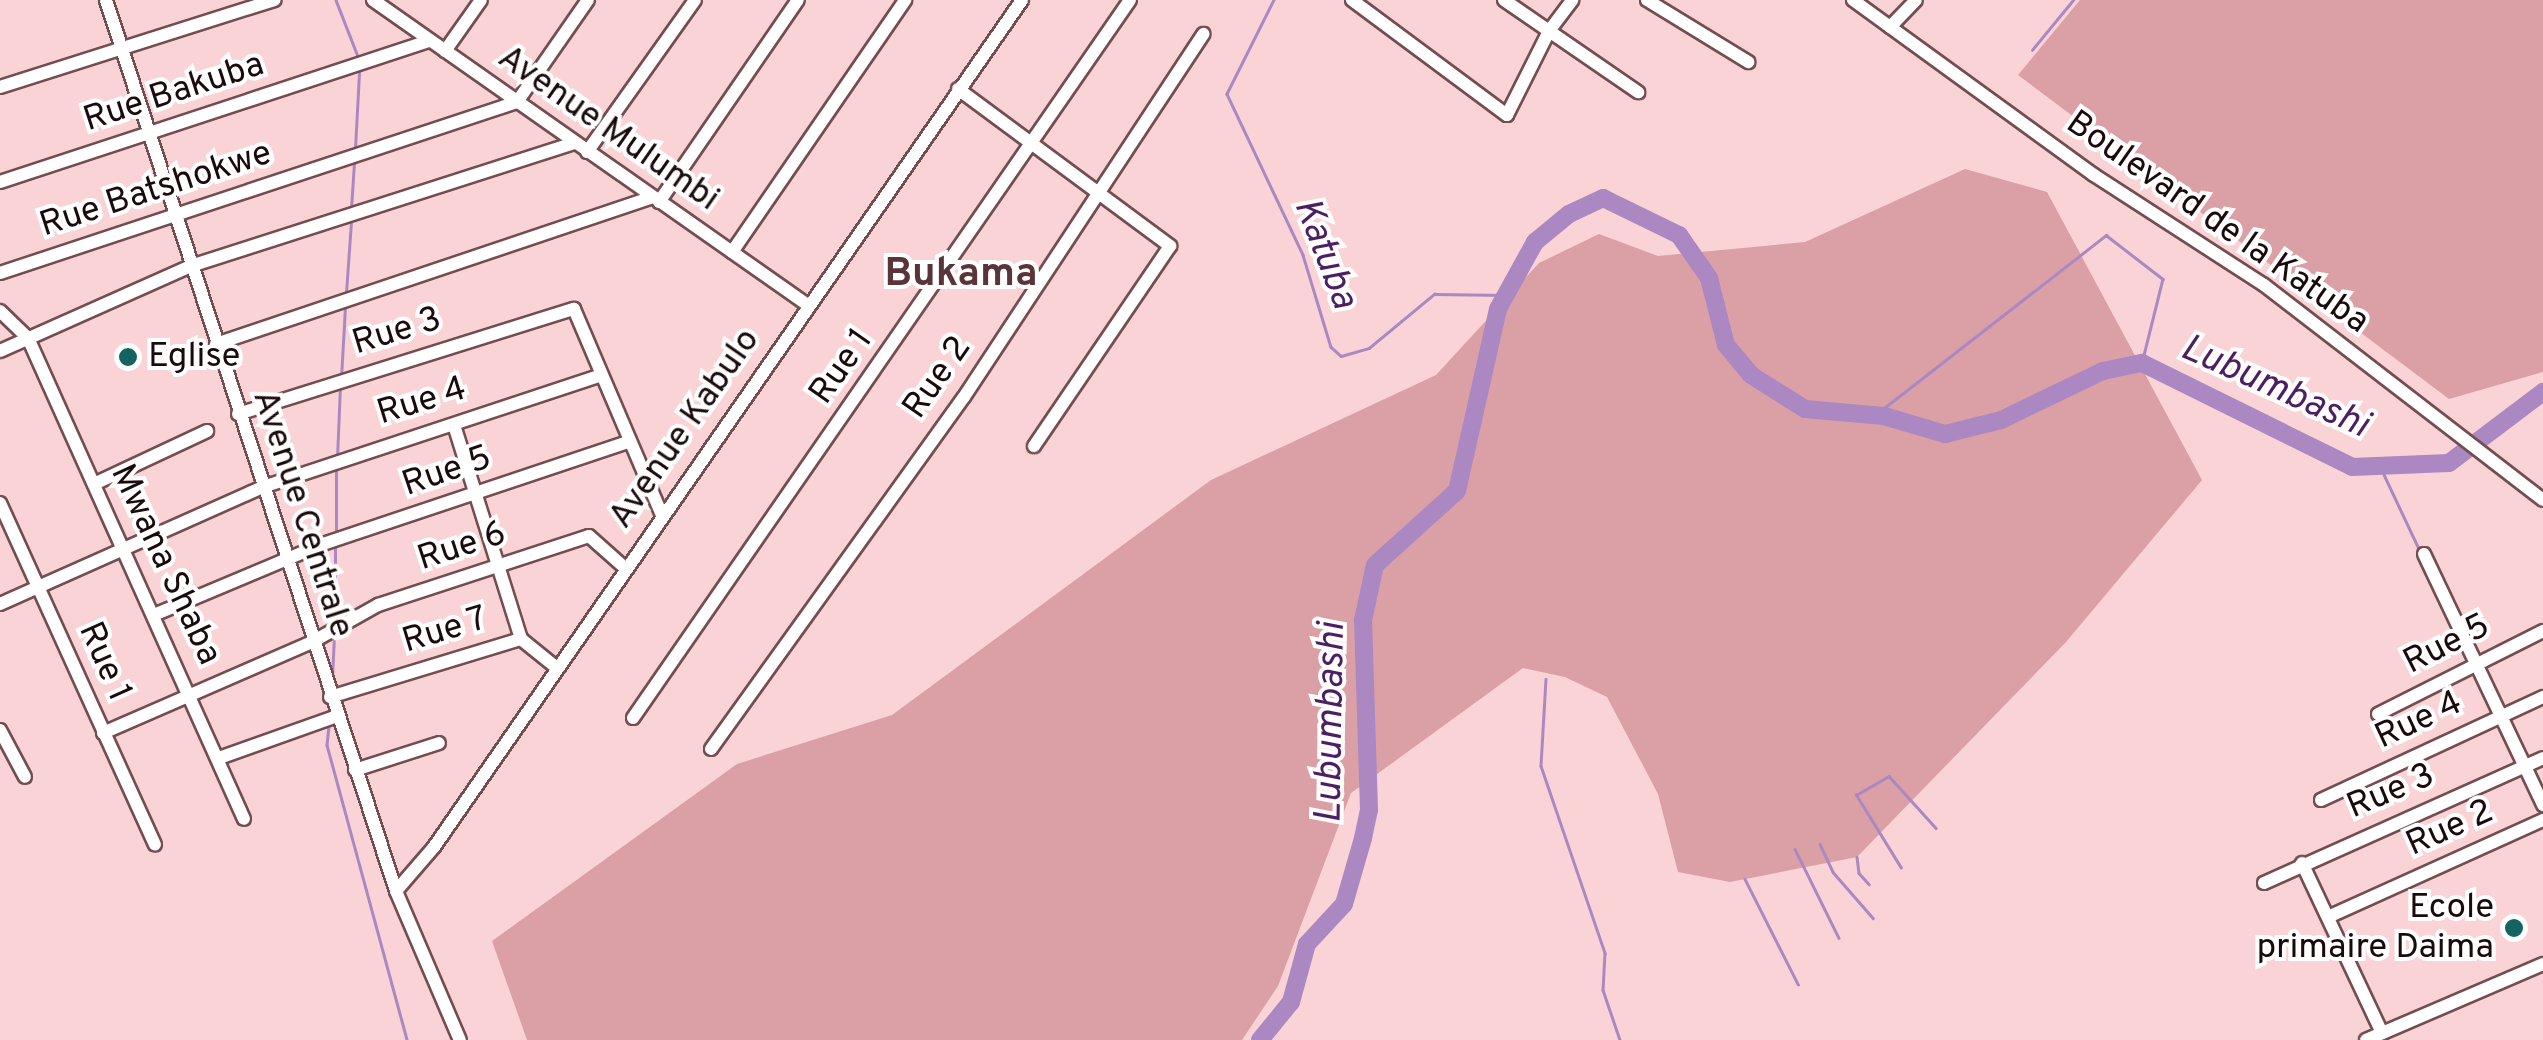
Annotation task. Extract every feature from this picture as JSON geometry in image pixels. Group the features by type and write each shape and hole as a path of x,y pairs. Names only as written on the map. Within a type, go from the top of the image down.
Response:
{"street":[{"name":"Avenue Centrale","path":"106,0 396,891 460,1040"},
{"path":"0,87 275,0"},
{"path":"445,51 481,0"},
{"path":"517,102 588,0"},
{"path":"588,152 695,0"},
{"path":"216,344 656,200 798,0"},
{"path":"732,252 906,0"},
{"name":"Avenue Kabulo","path":"396,891 558,668 661,514 1022,0"},
{"name":"Rue 1","path":"633,718 1130,0"},
{"path":"1352,0 1507,116 1549,30 1572,0"},
{"path":"1504,0 1638,92"},
{"path":"1647,0 1748,62"},
{"name":"Boulevard de la Katuba","path":"1853,0 2094,175 2264,285 2449,432 2543,500"},
{"path":"1890,27 1916,0"},
{"name":"Avenue Mulumbi","path":"376,1 809,306"},
{"name":"Rue 2","path":"711,749 1104,191 1203,34"},
{"name":"Rue Bakuba","path":"0,182 429,40"},
{"path":"958,89 1104,191 1170,246 1034,446"},
{"name":"Rue Batshokwe","path":"0,273 517,102"},
{"path":"0,350 192,266 575,143"},
{"name":"Rue 3","path":"238,414 574,310 599,376"},
{"path":"0,311 28,338"},
{"name":"Mwana Shaba","path":"28,338 191,693 244,819"},
{"path":"599,376 661,514"},
{"name":"Rue 4","path":"0,604 264,486 599,376"},
{"path":"454,424 520,639 558,668"},
{"path":"94,484 207,431"},
{"name":"Rue 5","path":"154,615 286,558 627,442"},
{"name":"Rue 1","path":"0,503 154,845"},
{"name":"Rue 6","path":"103,734 312,642 378,605 590,536 626,568"},
{"path":"2424,554 2543,805"},
{"name":"Rue 5","path":"2378,714 2543,631"},
{"name":"Rue 7","path":"330,697 520,639"},
{"name":"Rue 4","path":"2321,800 2543,697"},
{"path":"218,758 337,716"},
{"path":"0,730 25,777"},
{"path":"355,770 439,743"},
{"name":"Rue 3","path":"2264,882 2543,758"},
{"name":"Rue 2","path":"2328,917 2543,820"},
{"path":"2302,863 2382,1033"},
{"path":"2366,1040 2543,964"}],"shaded area":[{"path":"2080,0 2543,0 2543,372 2449,399 2018,75"},
{"path":"1965,169 2047,192 2202,480 2066,642 1857,857 1730,882 1678,872 1658,794 1607,697 1565,677 1523,668 1351,793 1278,986 1242,1040 527,1040 492,941 737,764 892,715 1211,480 1436,375 1539,263 1599,234 1658,256 1805,242"}],"waterway":[{"path":"336,0 359,59"},
{"name":"Katuba","path":"1274,0 1227,94 1303,255 1331,347 1341,356 1369,348 1434,294 1506,295"},
{"path":"2032,50 2073,0"},
{"path":"355,149 359,72"},
{"path":"351,209 354,162"},
{"name":"Lubumbashi","path":"1260,1040 1291,1002 1307,944 1344,904 1363,838 1369,810 1363,620 1375,565 1457,491 1498,309 1535,242 1569,214 1603,198 1679,235 1709,278 1726,345 1751,375 1805,409 1884,416 1945,434 2001,420 2103,371 2142,363 2352,467 2449,463 2543,392"},
{"path":"346,293 351,222"},
{"path":"1875,415 2106,235 2163,279 2142,363"},
{"path":"341,378 345,306"},
{"path":"337,458 340,386"},
{"path":"336,466 336,533"},
{"path":"2380,466 2420,551"},
{"path":"335,546 335,623"},
{"path":"332,678 334,636"},
{"path":"1546,679 1541,766 1605,953 1603,990 1620,1040"},
{"path":"329,726 327,745 407,1040"},
{"path":"1901,868 1856,795 1889,776 1936,828"},
{"path":"1820,844 1833,872 1873,918"},
{"path":"1795,849 1839,938"},
{"path":"1857,857 1859,873 1869,884"},
{"path":"1745,879 1798,984"}],"place":[{"name":"Eglise","path":"128,357"},
{"name":"Ecole primaire Daima","path":"2514,928"}],"district":[{"name":"Bukama","path":"961,275"}]}
